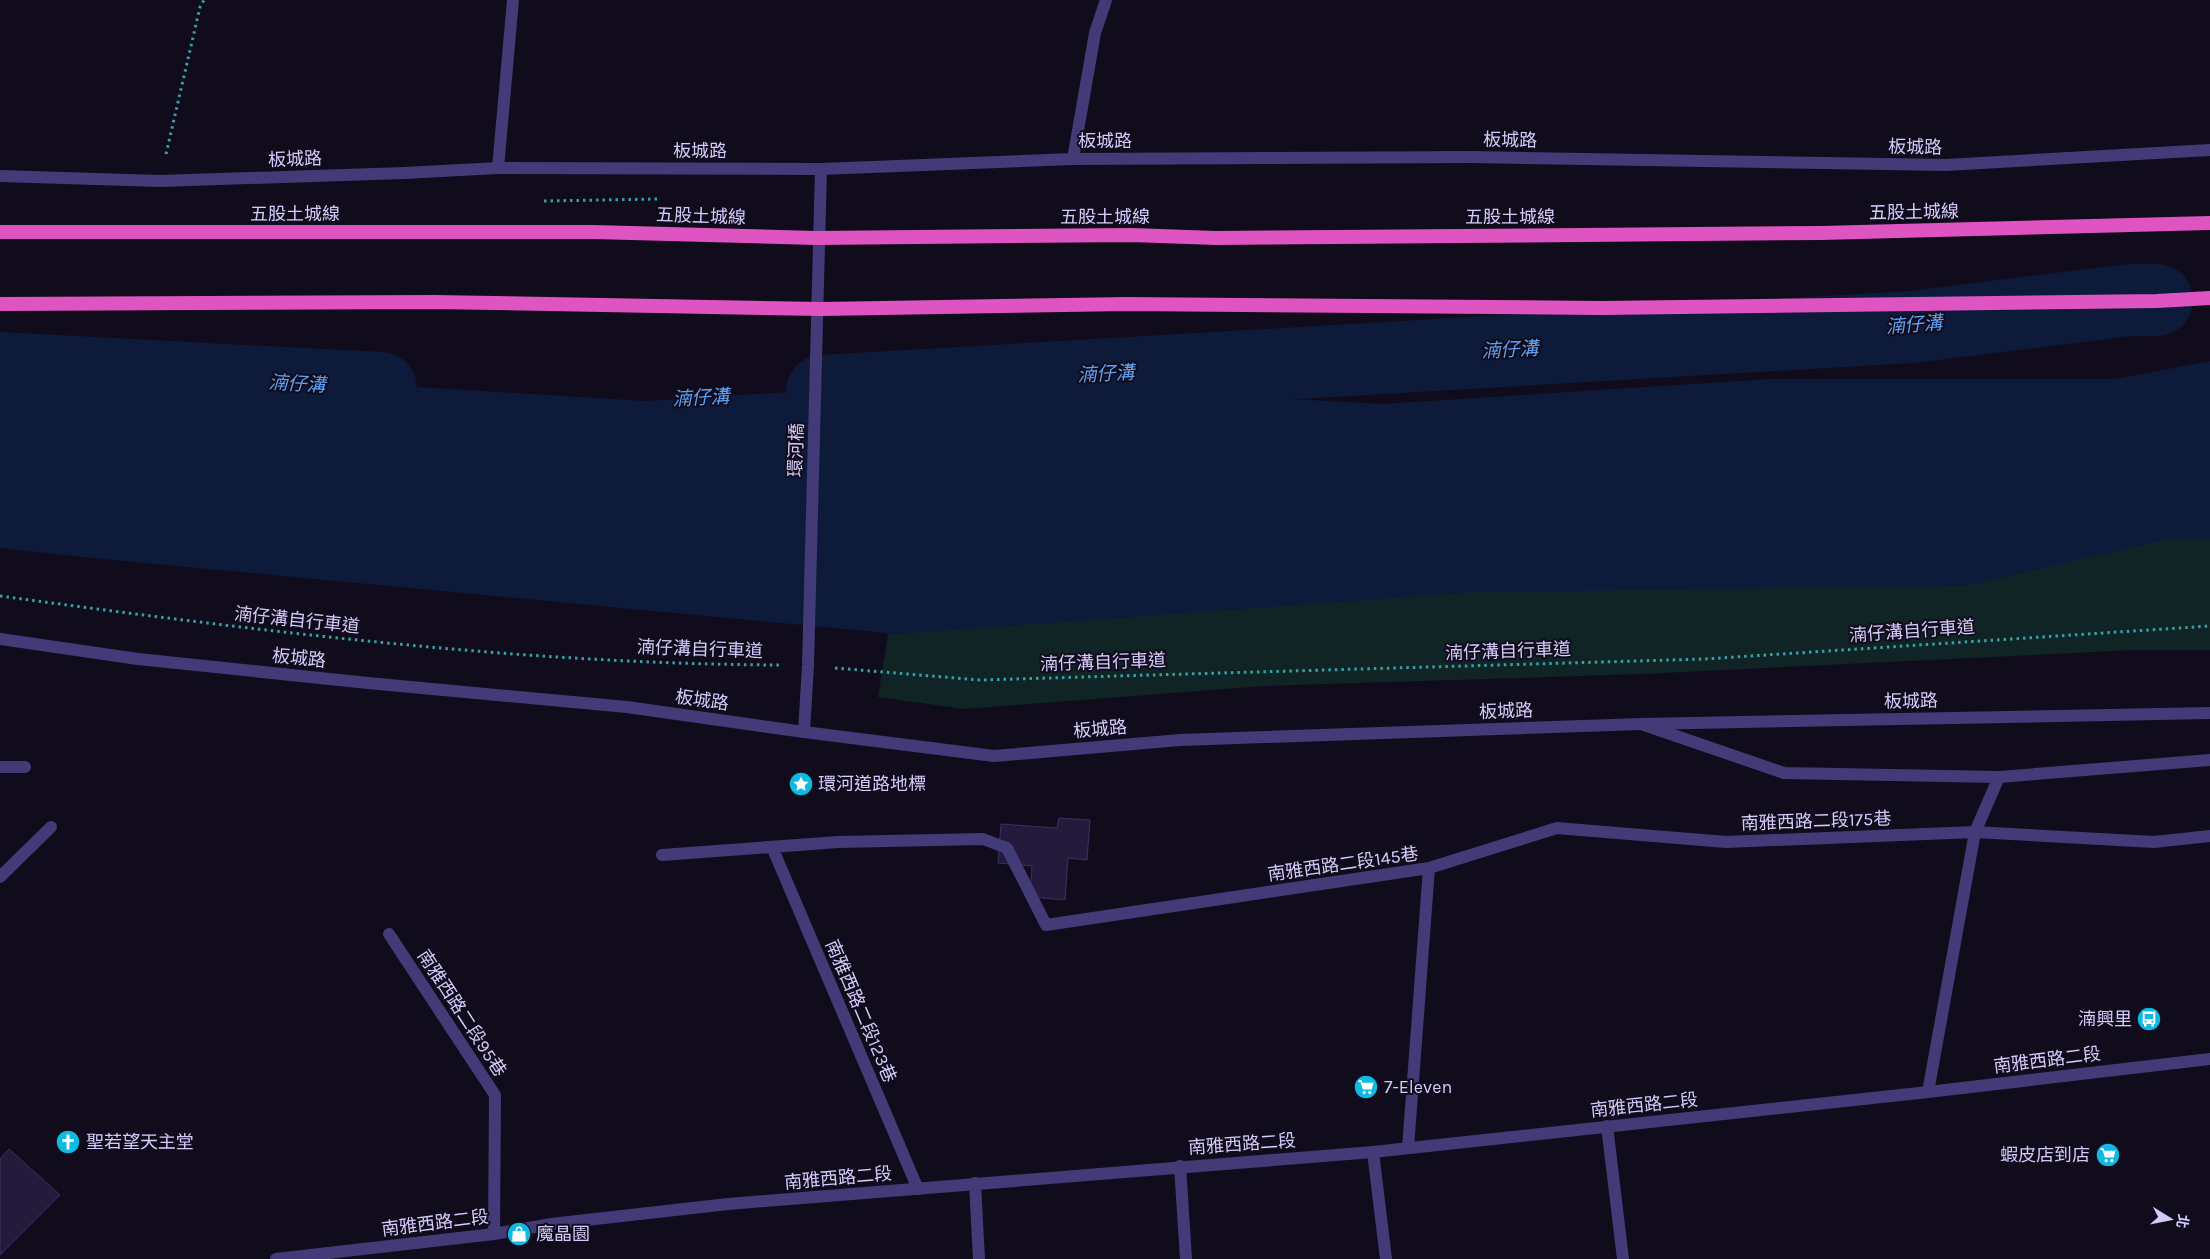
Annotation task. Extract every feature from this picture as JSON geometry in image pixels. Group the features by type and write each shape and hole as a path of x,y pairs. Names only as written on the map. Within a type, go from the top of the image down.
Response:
{"highway":[{"name":"五股土城線","path":"0,232 593,232 815,238 1121,235 1235,238 1821,233 2210,223"},
{"path":"0,304 434,302 822,308 1127,304 1602,308 2157,301 2210,298"}],"street":[{"path":"498,168 513,0"},
{"path":"1073,159 1095,33 1106,0"},
{"name":"板城路","path":"0,176 160,181 498,168 821,169 1073,159 1472,157 1946,165 2210,150"},
{"name":"環河橋","path":"804,732 808,665 821,169"},
{"name":"板城路","path":"0,639 166,662 627,707 994,756 1180,740 1641,724 2210,713"},
{"path":"1641,724 1784,774 1998,777 2210,760"},
{"path":"0,767 25,768"},
{"path":"1928,1092 1974,832 1998,777"},
{"path":"0,877 51,827"},
{"name":"南雅西路二段175巷","path":"1429,868 1557,828 1726,842 1974,832 2154,842 2210,836"},
{"name":"南雅西路二段145巷","path":"772,847 838,842 983,839 1007,848 1046,925 1429,868 1408,1148"},
{"path":"662,855 772,847"},
{"name":"南雅西路二段123巷","path":"772,847 918,1189"},
{"name":"南雅西路二段95巷","path":"389,934 495,1095 494,1234"},
{"name":"南雅西路二段","path":"276,1259 494,1234 551,1224 728,1204 1180,1166 1373,1152 1928,1092 2210,1059"},
{"path":"1607,1126 1623,1259"},
{"path":"1373,1152 1386,1259"},
{"path":"1180,1166 1186,1259"},
{"path":"975,1183 979,1259"}],"path":[{"path":"160,181 200,7 204,0"},
{"path":"538,202 667,198"},
{"name":"湳仔溝自行車道","path":"0,596 236,628 338,639 700,665 808,665 980,680 1705,659 2210,626"}],"green space":[{"path":"2210,520 2210,650 2134,650 1642,674 1264,686 964,709 878,697 890,622"}],"water":[{"path":"2210,361 2210,539 2168,539 1966,586 1477,592 897,634 0,548 0,377 401,386 645,401 900,385 1098,388 1382,404 1771,379 2115,379"}],"building":[{"path":"1059,818 1090,820 1087,860 1068,858 1065,900 1030,897 1032,866 998,863 1001,824 1057,828"},
{"path":"9,1149 60,1195 0,1255 0,1159"}],"waterway":[{"name":"湳仔溝","path":"822,391 1912,327 2130,300 2157,300"},
{"name":"湳仔溝","path":"0,368 381,388"}],"place":[{"name":"環河道路地標","path":"801,784"},
{"name":"湳興里","path":"2149,1019"},
{"name":"7-Eleven","path":"1366,1087"},
{"name":"聖若望天主堂","path":"68,1142"},
{"name":"蝦皮店到店","path":"2108,1155"},
{"name":"魔晶園","path":"519,1234"}]}
